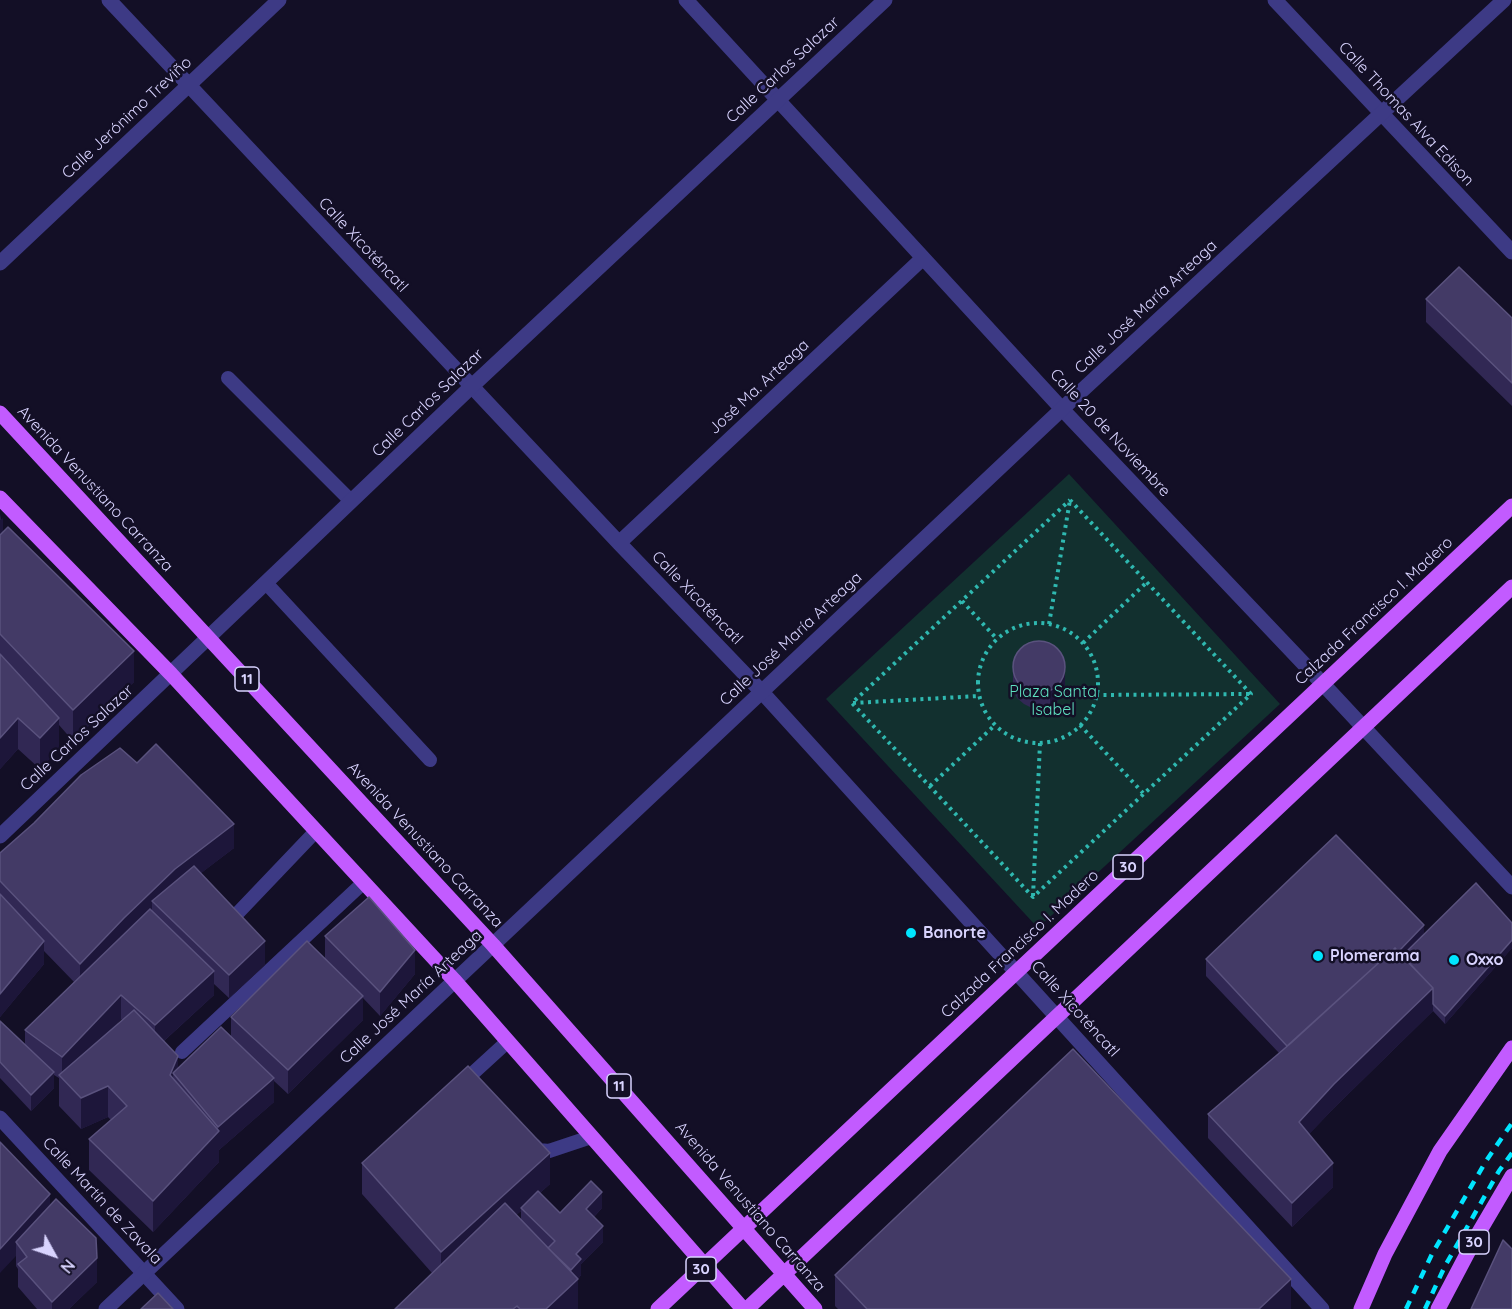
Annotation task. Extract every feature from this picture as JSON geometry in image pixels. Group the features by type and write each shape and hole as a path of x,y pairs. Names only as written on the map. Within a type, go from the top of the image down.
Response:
{"main road":[{"name":"Avenida Venustiano Carranza","path":"0,413 494,945 815,1309"},
{"path":"0,498 171,674 454,980 704,1266 745,1309 1512,587"},
{"name":"Calzada Francisco I. Madero","path":"658,1309 1512,506"},
{"path":"1361,1309 1385,1254 1440,1150 1512,1048"},
{"name":"30","path":"1438,1309 1512,1176"}],"street":[{"name":"Calle Xicoténcatl","path":"109,0 761,691 1322,1309"},
{"name":"Calle Jerónimo Treviño","path":"0,263 279,0"},
{"name":"Calle 20 de Noviembre","path":"686,0 1062,409 1512,886"},
{"name":"Calle Carlos Salazar","path":"0,836 472,386 885,0"},
{"name":"Calle Thomas Alva Edison","path":"1275,0 1512,252"},
{"name":"Calle José María Arteaga","path":"106,1309 1062,409 1504,0"},
{"name":"José Ma. Arteaga","path":"619,543 923,258"},
{"name":"Calle Martín de Zavala","path":"0,1118 177,1309"}],"lane":[{"path":"228,378 351,501"},
{"path":"266,583 430,760"},
{"path":"234,917 316,831"},
{"path":"182,1052 363,883"},
{"path":"453,1092 473,1081 507,1042"},
{"path":"520,1133 539,1150 549,1151 591,1137"}],"path":[{"path":"1070,500 1251,694"},
{"path":"852,703 1070,500"},
{"path":"1049,624 1070,500"},
{"path":"1083,643 1147,582"},
{"path":"962,601 997,639"},
{"path":"1031,623 1049,624 1067,630 1083,643 1092,658 1097,676 1096,695 1090,711 1080,726 1054,741 1040,743 1023,741 1008,735 995,725 985,711 978,680 987,650 997,639 1013,628 1031,623"},
{"path":"1096,695 1251,694"},
{"path":"1033,897 1251,694"},
{"path":"852,703 980,696"},
{"path":"852,703 1033,897"},
{"path":"930,786 995,725"},
{"path":"1080,726 1143,794"},
{"path":"1033,897 1040,743"}],"green space":[{"name":"Plaza Santa Isabel","path":"1069,474 1280,704 1038,928 826,699"}],"building":[{"path":"1459,267 1512,318 1512,383 1426,299"},
{"path":"8,527 134,651 73,710 0,634 0,535"},
{"path":"1034,641 1044,641 1054,645 1061,652 1065,667 1061,682 1054,689 1044,693 1034,693 1024,689 1017,682 1013,672 1013,662 1017,652 1024,645"},
{"path":"0,654 59,718 40,738 18,718 0,738"},
{"path":"156,744 234,824 175,869 80,964 0,881 0,853 34,823 81,775 120,748 137,763"},
{"name":"Plomerama","path":"1336,835 1424,925 1398,952 1395,948 1287,1046 1206,959"},
{"path":"194,866 265,941 229,975 152,901"},
{"name":"Oxxo","path":"1476,883 1512,923 1512,940 1445,1016 1433,1004 1433,988 1402,956"},
{"path":"0,894 44,941 0,994"},
{"path":"369,897 415,950 380,992 325,936"},
{"path":"150,909 214,971 155,1025 121,995 62,1057 25,1030"},
{"path":"307,941 363,996 288,1070 231,1017"},
{"path":"1395,948 1433,988 1334,1084 1299,1122 1333,1163 1292,1203 1208,1114 1291,1043"},
{"path":"134,1010 178,1056 170,1075 219,1131 153,1201 89,1139 127,1106 108,1086 81,1098 59,1075"},
{"path":"0,1021 54,1072 31,1095 0,1062"},
{"path":"221,1027 274,1078 218,1127 173,1073"},
{"path":"1073,1049 1291,1279 1259,1309 867,1309 835,1275"},
{"path":"468,1066 550,1153 441,1252 362,1163"},
{"path":"0,1142 50,1194 0,1249"},
{"path":"591,1181 602,1192 586,1209 603,1226 576,1254 581,1259 571,1270 548,1248 555,1241 521,1208 538,1191 560,1213"},
{"path":"56,1199 96,1238 97,1258 52,1302 18,1264 27,1257 16,1242"},
{"path":"505,1203 578,1279 546,1309 520,1309 517,1306 513,1309 395,1309"},
{"path":"1503,1240 1512,1249 1512,1309 1471,1309"},
{"path":"158,1293 173,1309 141,1309"}],"railway":[{"path":"1406,1309 1432,1254 1486,1161 1512,1123"},
{"path":"1425,1309 1445,1266 1499,1171 1512,1153"}],"place":[{"name":"Banorte","path":"911,933"},
{"name":"Plomerama","path":"1318,956"},
{"name":"Oxxo","path":"1454,960"}]}
